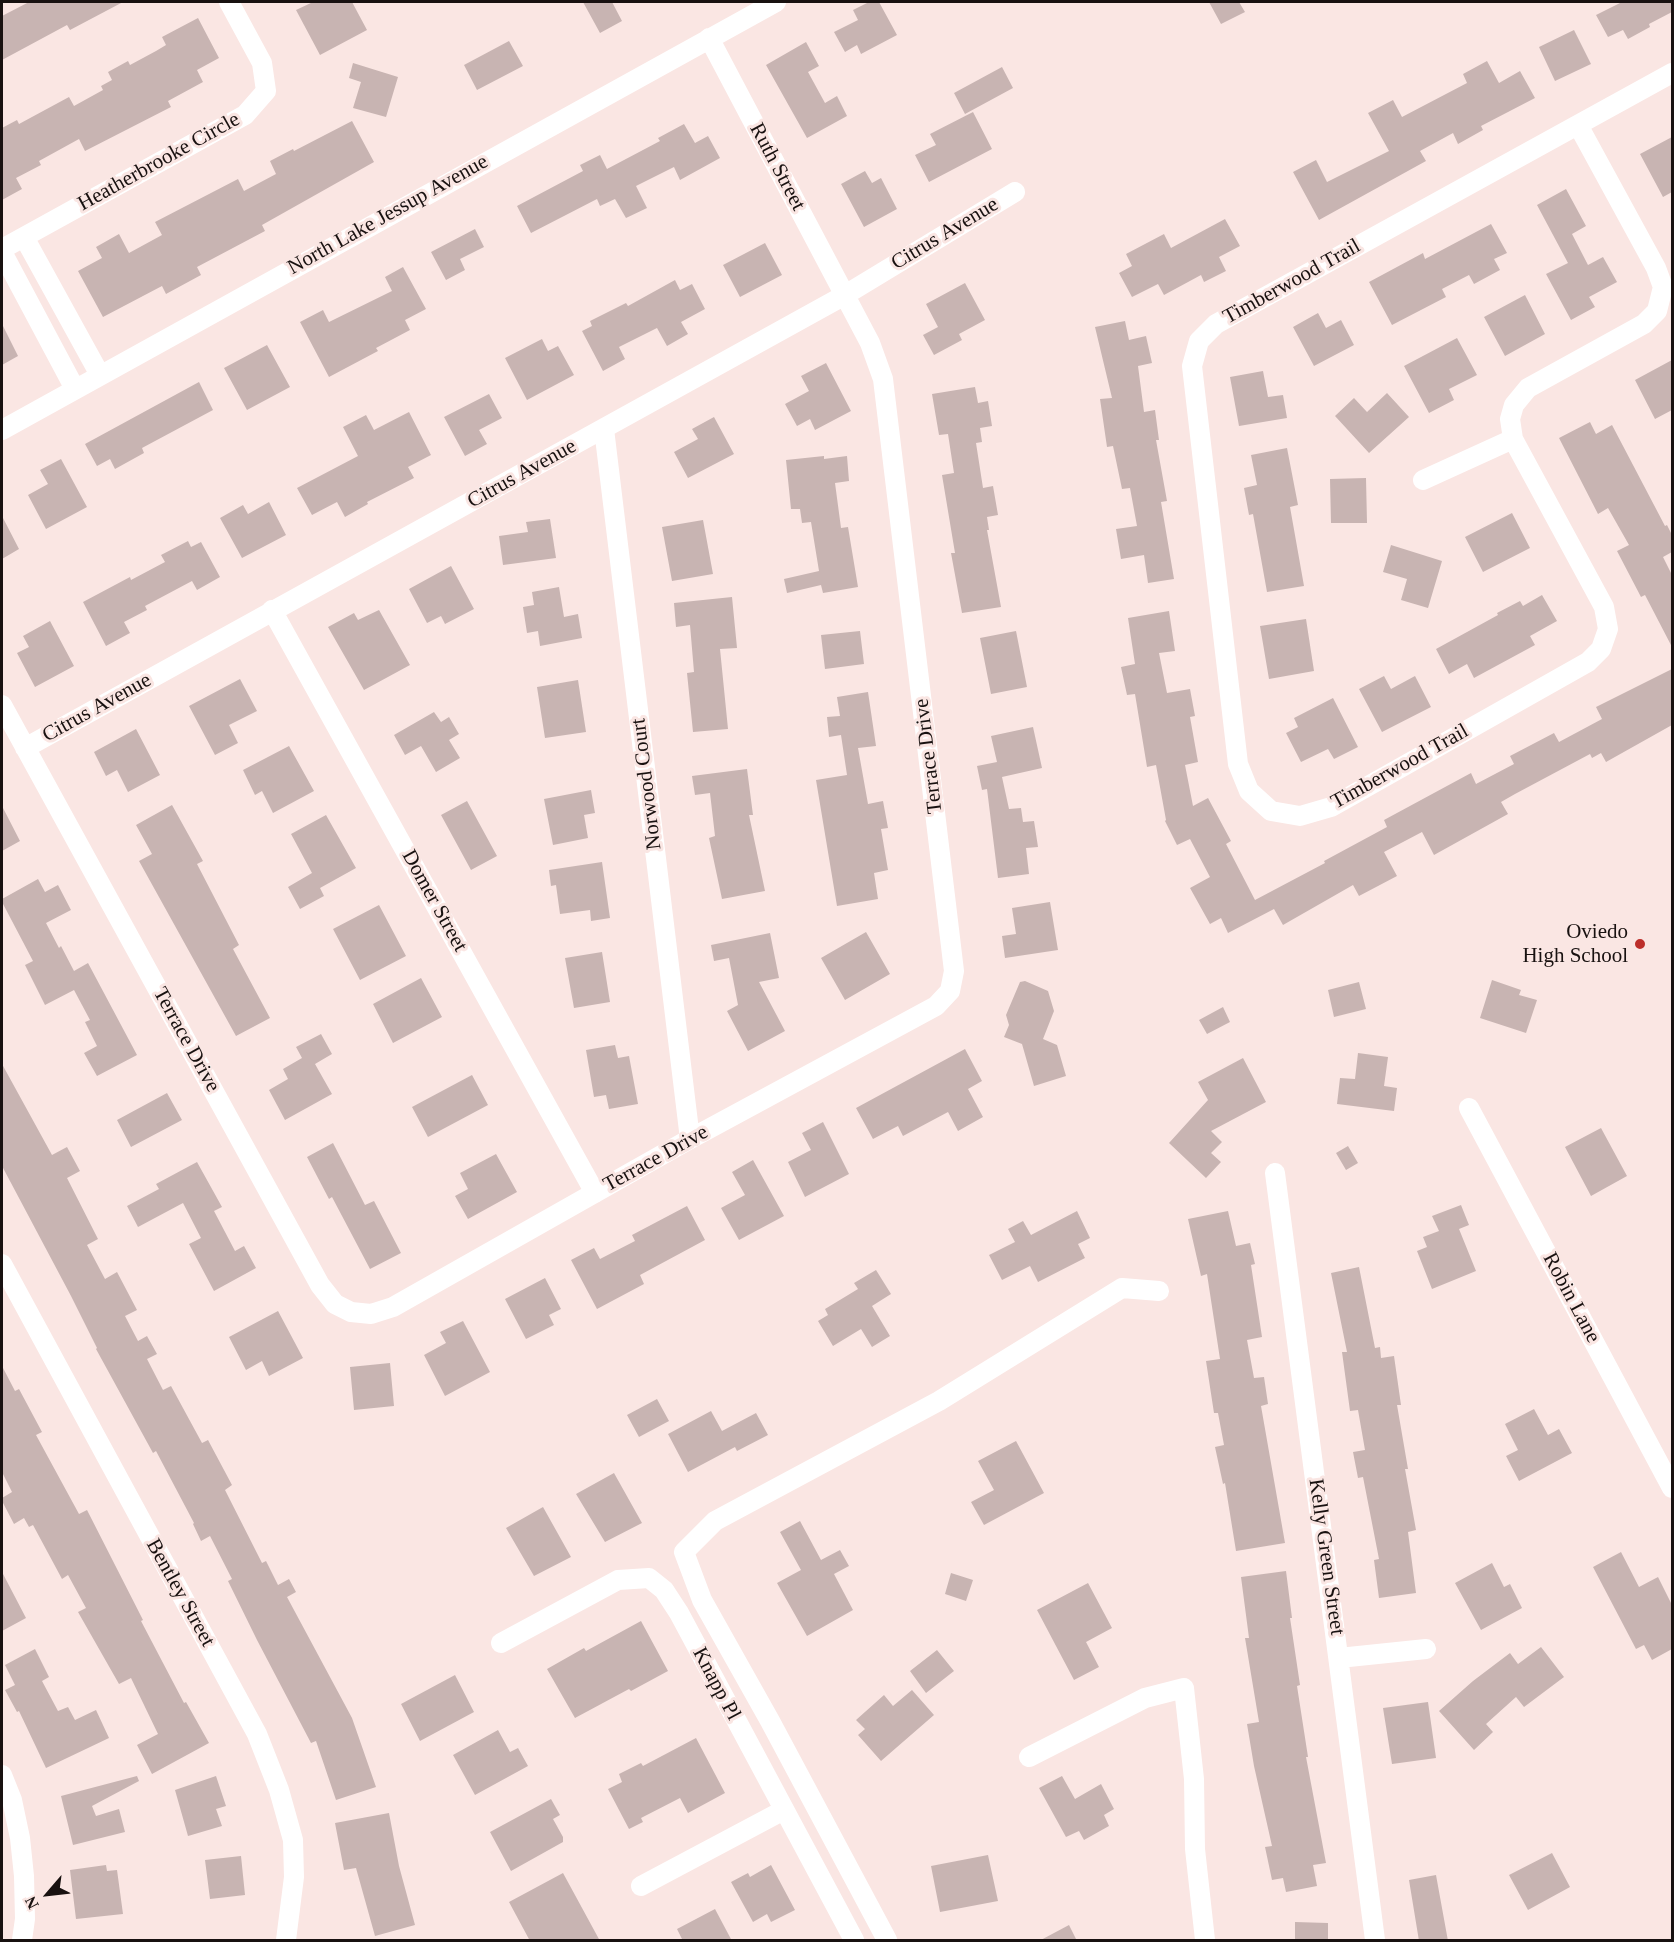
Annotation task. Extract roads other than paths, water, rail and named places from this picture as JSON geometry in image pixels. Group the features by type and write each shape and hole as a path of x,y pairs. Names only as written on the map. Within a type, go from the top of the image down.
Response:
{"street":[{"name":"Heatherbrooke Circle","path":"75,389 2,251 245,115 266,91 262,63 228,2"},
{"name":"North Lake Jessup Avenue","path":"2,430 776,2"},
{"name":"Ruth Street","path":"708,39 845,295"},
{"name":"Timberwood Trail","path":"1578,125 1656,268 1663,287 1658,311 1644,324 1528,388 1514,405 1510,418 1514,439 1605,607 1608,629 1601,649 1588,662 1330,807 1300,816 1270,811 1249,791 1238,764 1192,366 1199,341 1216,324 1672,73"},
{"name":"Citrus Avenue","path":"25,748 845,295 1015,192"},
{"path":"24,237 100,375"},
{"name":"Terrace Drive","path":"2,705 320,1285 335,1304 351,1312 371,1314 393,1307 690,1139 936,1006 950,990 954,971 883,379 870,342 845,295"},
{"path":"34,313 58,300"},
{"name":"Norwood Court","path":"604,429 690,1139"},
{"path":"1423,480 1514,439"},
{"name":"Domer Street","path":"272,610 595,1192"},
{"name":"Robin Lane","path":"1469,1108 1672,1488"},
{"name":"Kelly Green Street","path":"1275,1173 1375,1941"},
{"name":"Bentley Street","path":"2,1264 257,1734 279,1790 293,1840 294,1877 286,1941"},
{"path":"887,1941 770,1721 702,1600 684,1552 715,1521 939,1401 1122,1288 1159,1291"},
{"name":"Knapp Pl","path":"501,1643 618,1580 649,1578 664,1590 679,1613 854,1941"},
{"path":"1339,1658 1426,1649"},
{"path":"1029,1757 1145,1698 1184,1688 1194,1779 1195,1849 1205,1941"},
{"path":"2,1775 12,1800 20,1838 25,1919 22,1941"},
{"path":"641,1886 784,1810"}],"place":[{"name":"Oviedo High School","path":"1640,944"}]}
